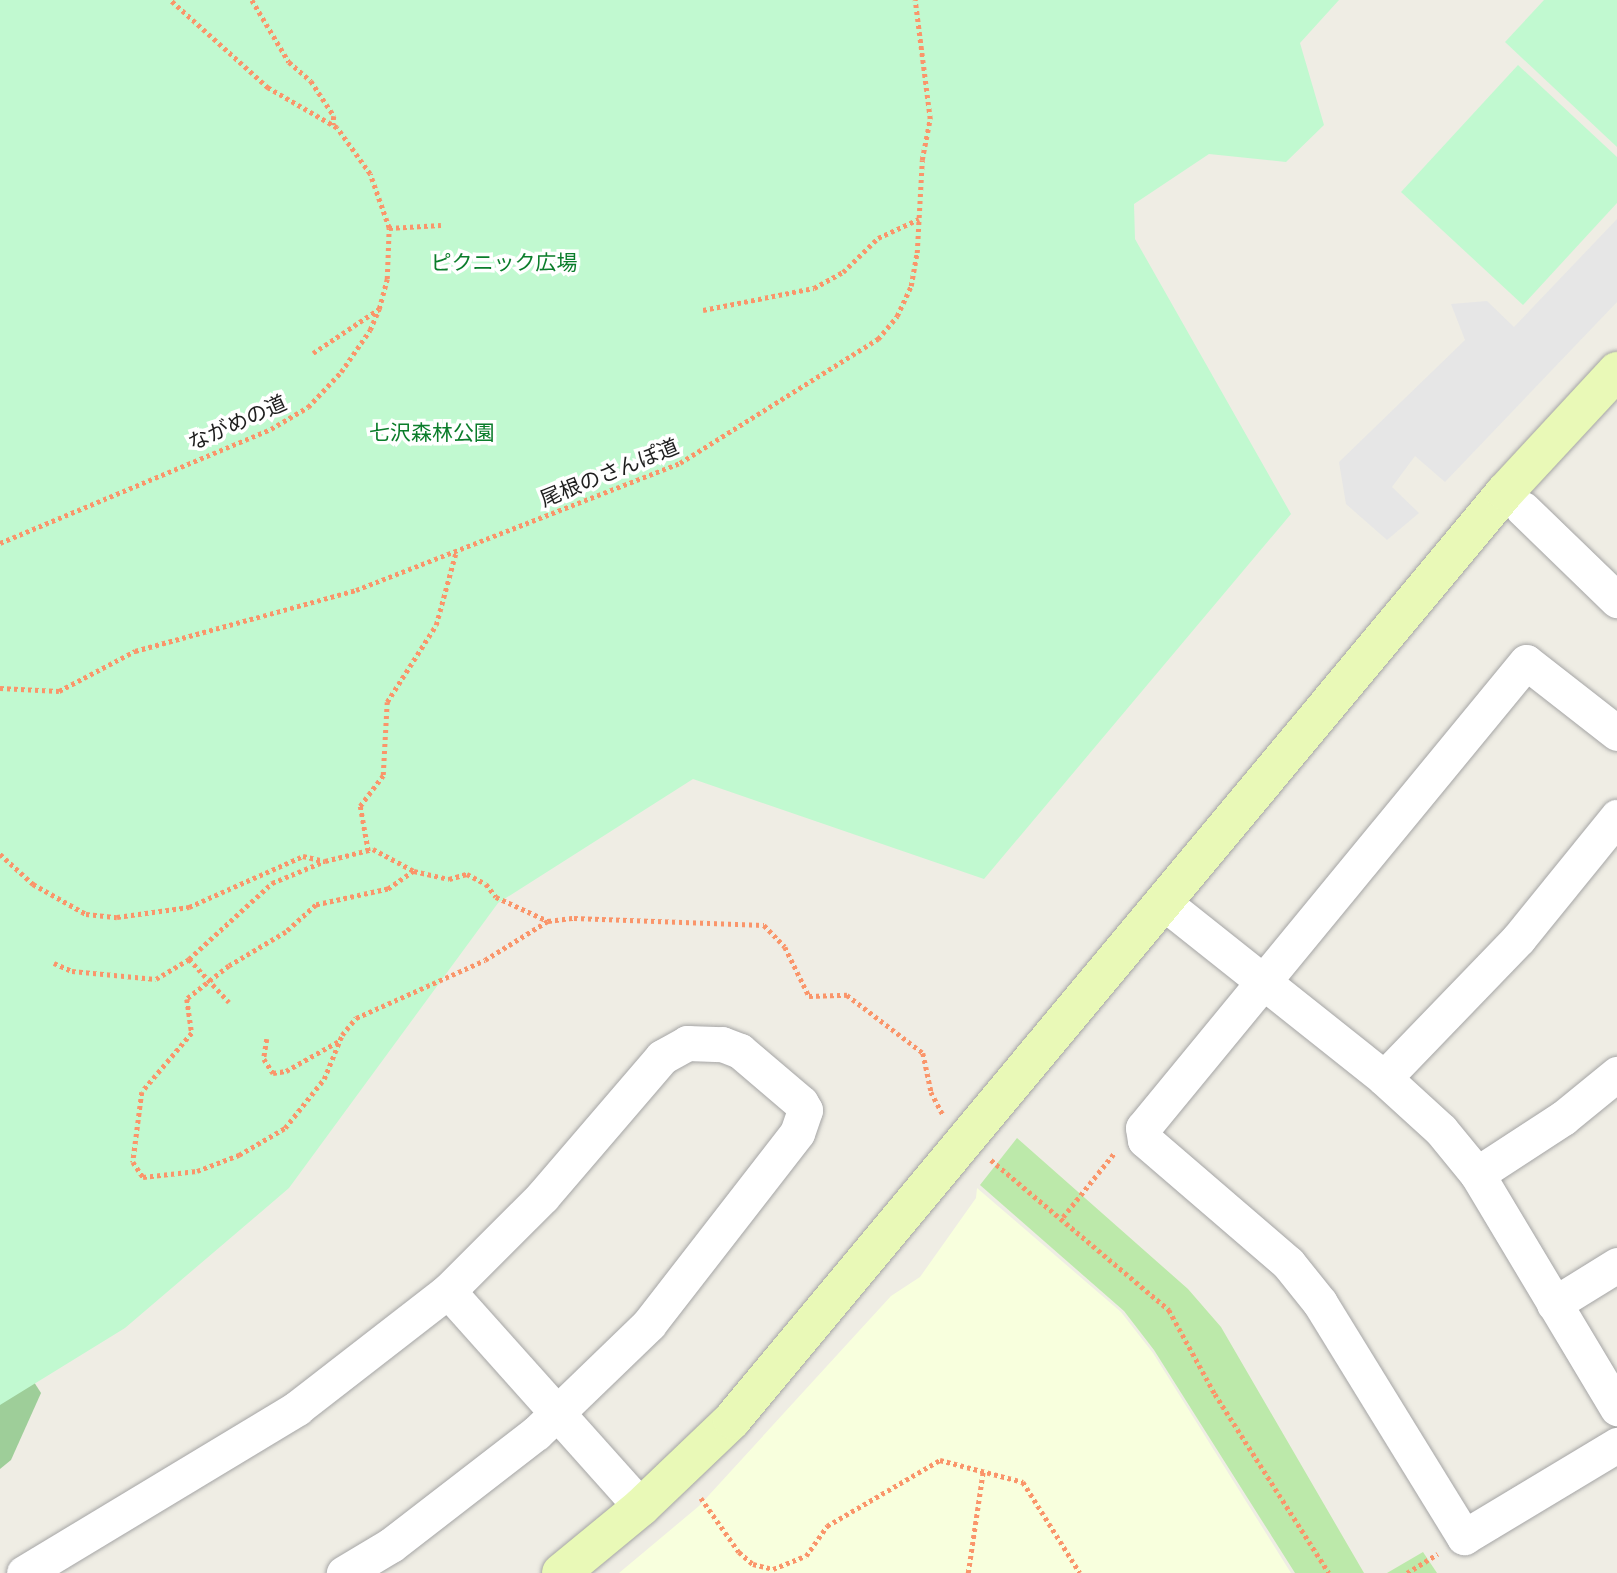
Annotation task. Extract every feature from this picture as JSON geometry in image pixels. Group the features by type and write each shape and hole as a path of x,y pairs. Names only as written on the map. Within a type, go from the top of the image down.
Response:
{"street":[{"path":"561,1573 641,1507 732,1420 1505,492 1617,371"},
{"path":"1523,509 1617,600"},
{"path":"1617,733 1527,662 1261,980 1143,1133 1145,1140 1288,1264 1320,1303 1464,1537 1617,1445"},
{"path":"1384,1078 1518,938 1617,817"},
{"path":"1163,902 1384,1078 1441,1130 1477,1174 1617,1408"},
{"path":"39,1569 298,1408 448,1291 542,1198 662,1057 687,1043 704,1042 740,1051 801,1103 805,1110 797,1133 649,1324 560,1412 391,1545 344,1573"},
{"path":"1477,1174 1563,1118 1617,1074"},
{"path":"1554,1304 1617,1265"},
{"path":"448,1291 560,1412 641,1507"}],"path":[{"name":"ながめの道","path":"0,543 271,429 308,407 341,372 370,330 379,309 387,279 389,228 370,174 332,125 268,88 170,0"},
{"path":"252,0 289,62 317,90 334,116 332,125"},
{"name":"尾根のさんぽ道","path":"0,688 59,691 135,652 356,590 680,463 878,339 897,316 911,286 919,219 922,160 930,119 915,0"},
{"path":"703,310 814,288 843,272 878,238 919,219"},
{"path":"389,228 441,225"},
{"path":"313,353 379,309"},
{"path":"368,851 360,806 383,775 387,702 436,625 456,551"},
{"path":"54,963 111,977 156,979 189,959 272,883 325,861 368,851 396,859 414,871 449,879 467,874 486,884 496,897 548,921 764,925 785,947 809,996 847,995 923,1053 939,1111"},
{"path":"0,854 33,884 86,914 117,917 189,907 303,856 325,861"},
{"path":"414,871 388,888 316,905 286,932 211,979 187,999 192,1033 142,1092 133,1162 143,1177 197,1171 239,1155 285,1128 324,1079 340,1040 356,1018 485,960 548,921"},
{"path":"189,959 211,979 229,1002"},
{"path":"267,1039 264,1059 273,1073 340,1040"},
{"path":"1063,1217 1126,1139 1143,1133"},
{"path":"985,1155 1063,1217 1168,1310 1215,1394 1329,1573"},
{"path":"696,1492 739,1552 753,1564 773,1569 806,1556 827,1526 940,1460 1023,1482 1080,1573"},
{"path":"968,1573 983,1471"}],"shaded area":[{"path":"1617,219 1617,302 1445,482 1415,456 1392,487 1419,513 1387,540 1346,504 1339,462 1465,340 1451,304 1487,301 1514,327"},
{"path":"977,1188 1121,1312 1153,1353 1291,1573 619,1573 699,1506 891,1296 920,1277 976,1198"}],"green space":[{"name":"七沢森林公園","path":"0,0 1339,0 1300,43 1324,125 1286,162 1209,154 1134,204 1135,239 1291,514 984,879 693,779 498,903 289,1188 125,1328 0,1405"},
{"path":"1544,0 1617,0 1617,147 1505,42"},
{"path":"1518,65 1617,157 1617,203 1523,305 1401,192"},
{"path":"1017,1138 1188,1289 1221,1327 1364,1573 1295,1573 1154,1350 1124,1311 980,1185"},
{"path":"0,1356 18,1357 41,1393 11,1460 0,1469"},
{"path":"1423,1552 1437,1573 1387,1573"}],"park label":[{"name":"ピクニック広場","path":"504,262"}]}
